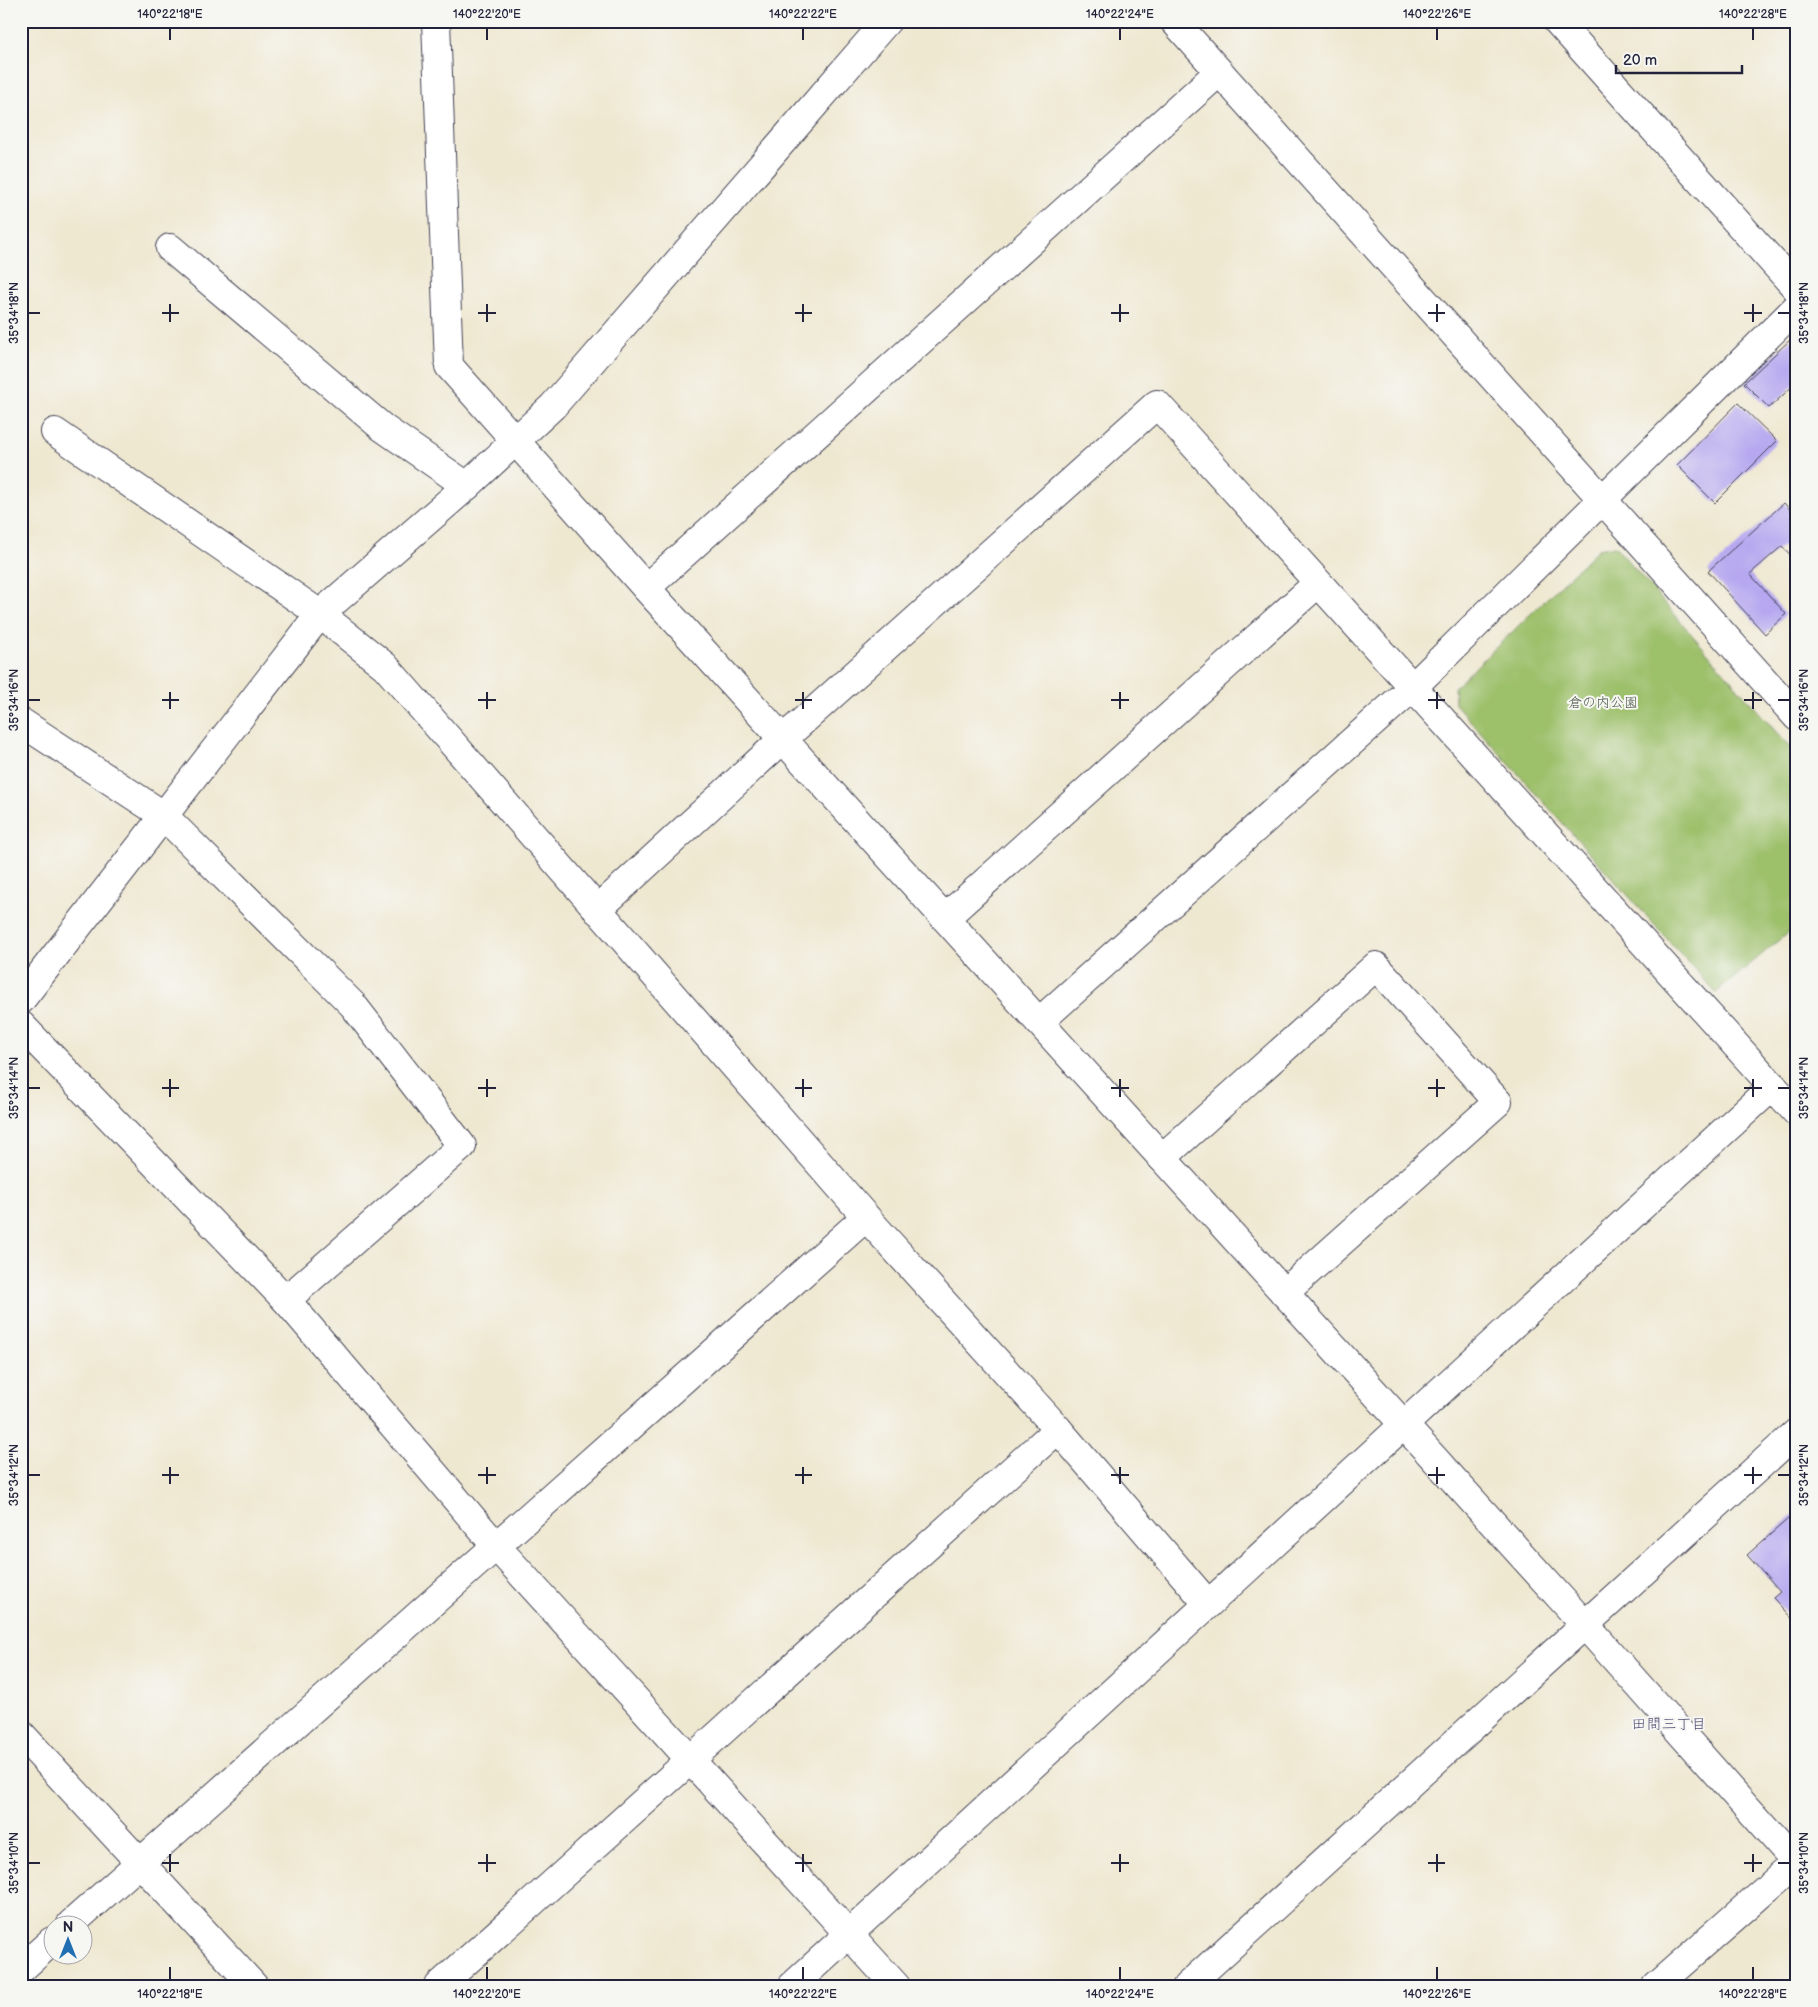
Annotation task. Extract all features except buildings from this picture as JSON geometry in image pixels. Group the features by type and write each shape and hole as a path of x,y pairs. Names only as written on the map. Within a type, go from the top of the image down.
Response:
{"street":[{"path":"436,21 449,366 646,588 1585,1625 1796,1863 1656,1986"},
{"path":"21,1000 320,614 468,486 554,406 887,21"},
{"path":"1174,21 1797,717"},
{"path":"1557,21 1797,289"},
{"path":"646,588 1219,72"},
{"path":"170,248 383,428 468,486"},
{"path":"1039,1022 1413,687 1797,307"},
{"path":"597,910 783,739 1157,404 1797,1113"},
{"path":"55,432 320,614 385,666 866,1217 1058,1429 1208,1604"},
{"path":"945,918 1318,583"},
{"path":"21,722 163,815 353,1005 462,1146 286,1300"},
{"path":"1162,1158 1376,966 1498,1102 1284,1293"},
{"path":"21,1025 286,1300 496,1546 896,1986"},
{"path":"792,1986 1773,1086"},
{"path":"82,1914 866,1217"},
{"path":"439,1986 1058,1429"},
{"path":"1187,1986 1797,1432"},
{"path":"21,1734 254,1986"},
{"path":"21,1969 42,1950"}],"green space":[{"name":"倉の内公園","path":"1615,546 1797,756 1797,925 1716,993 1455,704 1454,688 1598,549"}],"district":[{"name":"田間三丁目","path":"1669,1724"}]}
